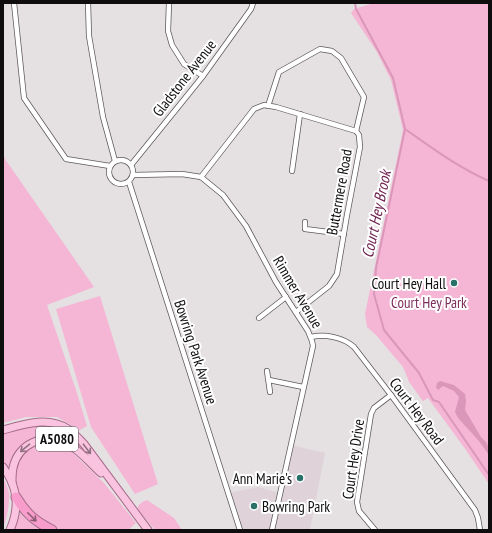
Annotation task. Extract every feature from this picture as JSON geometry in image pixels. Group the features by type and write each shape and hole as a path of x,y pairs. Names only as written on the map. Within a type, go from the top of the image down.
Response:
{"highway":[{"path":"16,497 31,517 52,530"}],"main road":[{"name":"A5080","path":"3,430 23,424 42,422 55,423 68,429 84,444 148,530"},
{"name":"A5080","path":"12,483 13,467 16,458 24,448 33,442 47,438 60,440 72,446 114,486"},
{"name":"A5080","path":"3,466 12,483 16,497 16,509 11,526"}],"street":[{"path":"14,3 24,98 66,159 110,166"},
{"path":"88,3 89,36 103,117 115,161"},
{"path":"169,3 168,30 172,45 184,64 203,76"},
{"name":"Gladstone Avenue","path":"131,165 203,76 251,9 252,3"},
{"path":"133,175 182,174 201,177 254,109 264,105 268,106 279,72 320,49 332,50 341,58 364,97 356,131"},
{"name":"Buttermere Road","path":"268,106 276,107 356,131 359,135 360,147 337,274 329,286 296,312"},
{"path":"292,171 300,114"},
{"path":"115,161 125,161 133,168 133,175 128,182 117,184 109,176 110,166 115,161"},
{"name":"Rimmer Avenue","path":"201,177 223,195 246,226 276,282 308,331 313,346 272,530"},
{"name":"Bowring Park Avenue","path":"128,182 240,530"},
{"path":"305,222 305,229 344,234"},
{"path":"259,318 286,298"},
{"name":"Court Hey Road","path":"311,337 321,336 340,339 348,342 354,347 475,510 480,530"},
{"path":"267,371 270,392"},
{"path":"269,380 303,387"},
{"name":"Court Hey Drive","path":"373,528 359,511 357,502 371,414 374,408 390,395"},
{"path":"366,530 373,528"}],"shaded area":[{"path":"440,381 454,385 465,394 465,410 481,437 486,442 489,448 489,455 478,440 458,418 455,412 459,397 454,391 443,386 438,390 436,387 437,383"},
{"path":"291,445 325,453 310,530 240,530 228,493 258,487 280,493"}],"green space":[{"name":"Court Hey Park","path":"374,3 489,3 489,484 428,398 423,401 409,382 403,367 376,335 367,327 365,314 403,130 391,80 377,52 351,13 354,9"},
{"path":"3,153 5,159 94,287 47,305 87,426 78,431 57,417 26,417 3,423"},
{"path":"100,296 158,484 135,494 91,427 56,309"},
{"path":"37,426 56,428 76,441 87,455 43,436 34,438 22,445 13,456 8,468 3,462 3,433"},
{"path":"42,443 58,444 72,452 104,483 136,523 128,530 61,530 40,521 22,500 15,477 16,467 19,460 27,449"},
{"path":"3,478 9,493 9,506 3,528"},
{"path":"147,500 174,518 182,530 155,530 137,509 140,503"},
{"path":"18,511 29,522 42,530 13,530"}],"waterway":[{"name":"Court Hey Brook","path":"355,3 356,9 393,78 405,129 376,268 374,294 384,330 419,373 433,400 439,402 489,475"},
{"path":"405,129 456,164 489,181"}],"place":[{"name":"Court Hey Hall","path":"454,283"},
{"name":"Ann Marie's","path":"300,478"},
{"name":"Bowring Park","path":"254,506"}]}
